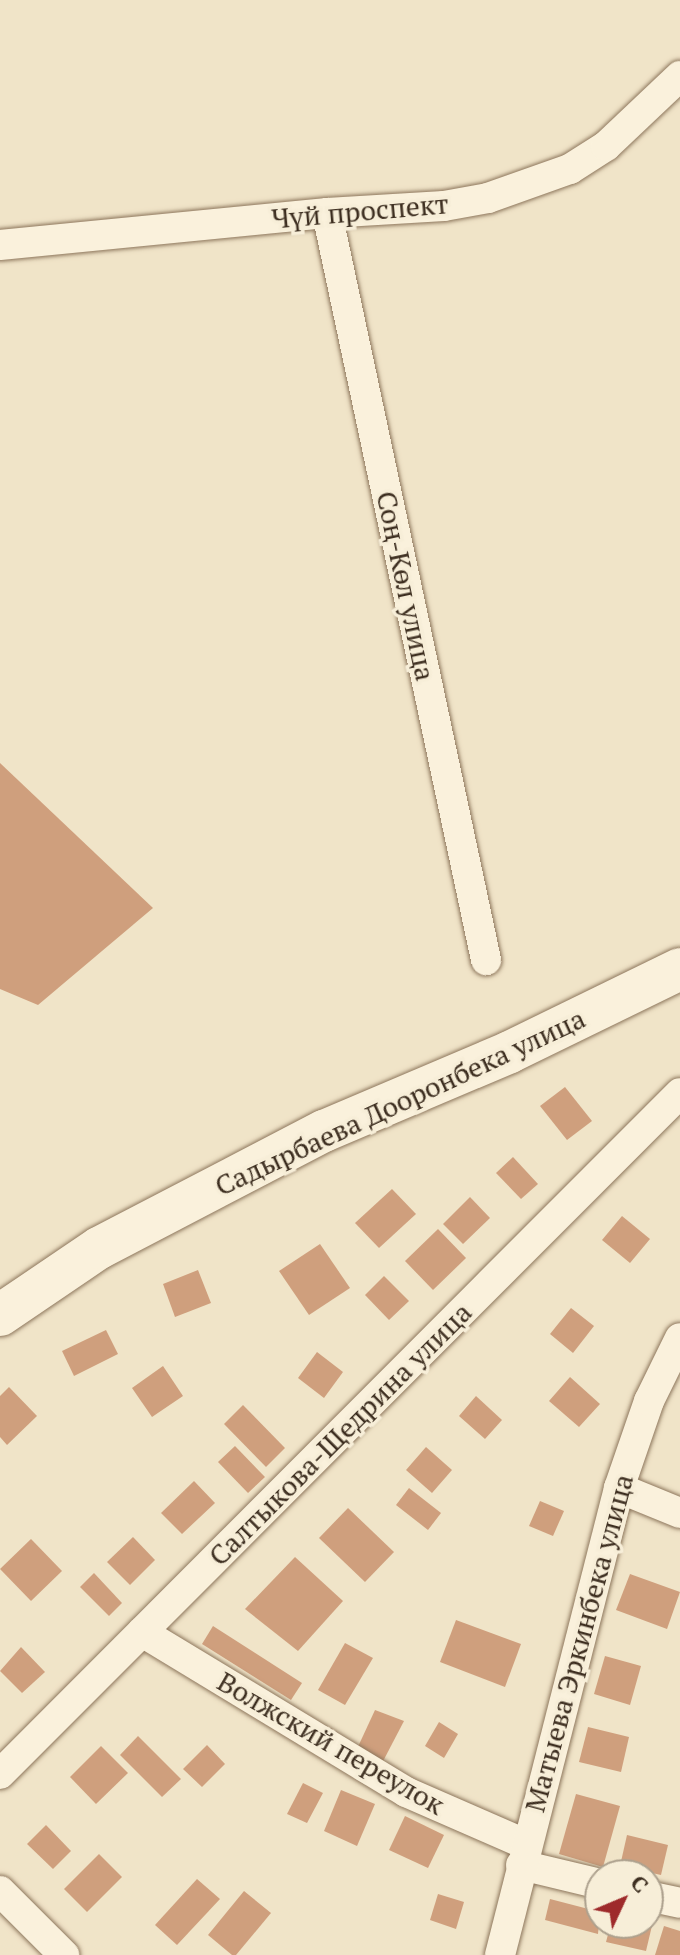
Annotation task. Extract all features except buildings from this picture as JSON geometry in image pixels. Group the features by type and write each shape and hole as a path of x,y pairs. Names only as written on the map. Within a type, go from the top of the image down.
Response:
{"main road":[{"name":"Садырбаева Дооронбека улица","path":"0,1315 99,1248 324,1131 510,1052 680,969"}],"street":[{"name":"Чүй проспект","path":"0,245 327,213 444,206 488,198 536,184 570,169 606,146 680,76"},
{"name":"Соң-Көл улица","path":"327,213 486,960"},
{"name":"Салтыкова-Щедрина улица","path":"0,1774 680,1093"},
{"name":"Матыева Эркинбека улица","path":"500,1955 523,1854 619,1488 649,1401 680,1338"},
{"path":"619,1488 680,1513"},
{"name":"Волжский переулок","path":"142,1632 406,1792 523,1854 584,1878"},
{"path":"0,1891 64,1955"}]}
